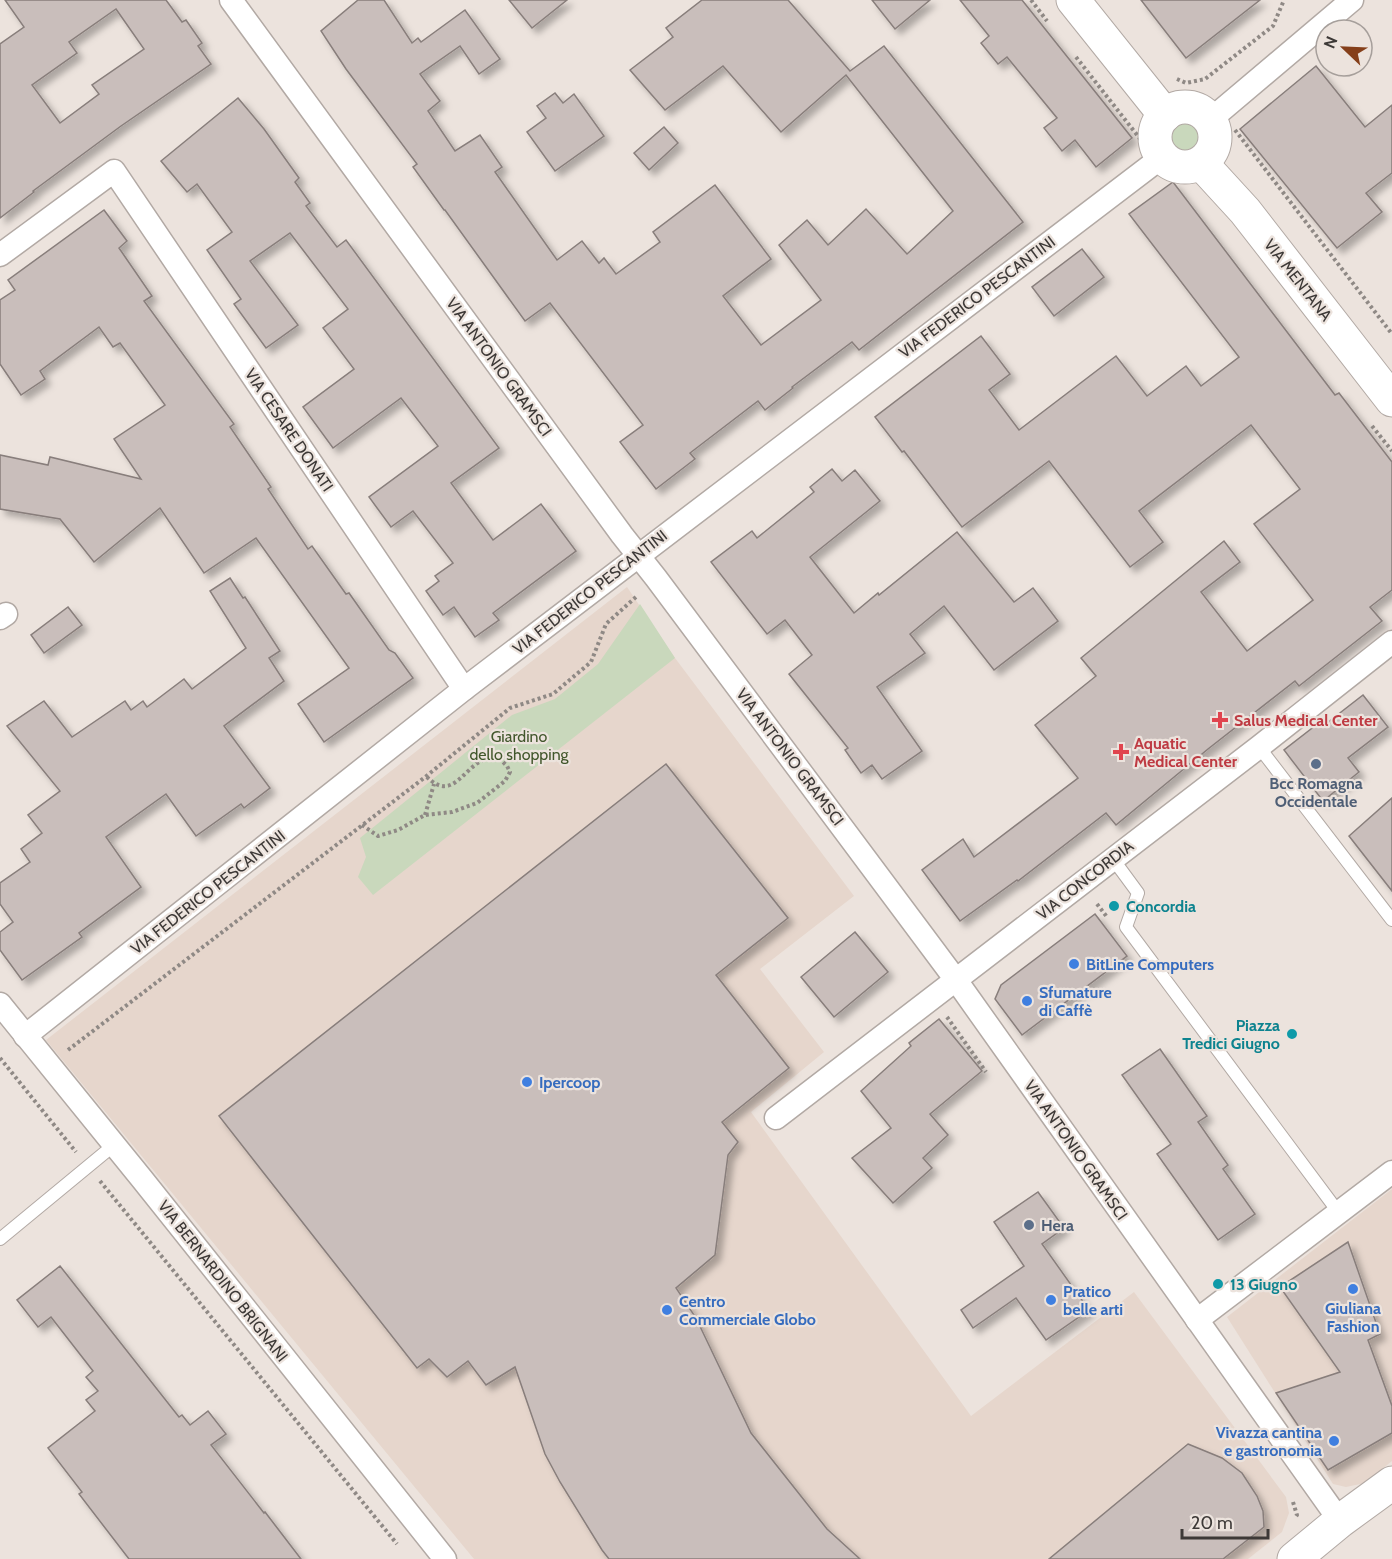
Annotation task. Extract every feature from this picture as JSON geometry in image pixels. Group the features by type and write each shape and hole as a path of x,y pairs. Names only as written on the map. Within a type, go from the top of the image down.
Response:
{"main road":[{"path":"1073,0 1165,115"},
{"path":"1188,108 1197,110 1220,122 1214,129 1215,139 1209,156 1194,166 1185,168 1176,166 1151,148 1159,122 1173,110 1188,108"},
{"name":"VIA MENTANA","path":"1201,163 1245,212 1392,400"},
{"path":"1294,1559 1340,1521 1392,1483"}],"street":[{"name":"VIA ANTONIO GRAMSCI","path":"231,0 638,556 657,578 956,980 1340,1521"},
{"path":"1220,122 1352,0"},
{"name":"VIA FEDERICO PESCANTINI","path":"26,1036 464,689 638,556 1151,148"},
{"name":"VIA CESARE DONATI","path":"0,255 114,171 464,689"},
{"name":"VIA CONCORDIA","path":"776,1118 1392,642"},
{"name":"VIA BERNARDINO BRIGNANI","path":"0,1004 445,1559"},
{"path":"1197,1320 1392,1172"}],"lane":[{"path":"1259,747 1392,920"},
{"path":"1113,859 1138,893 1126,927 1339,1214"},
{"path":"0,1239 114,1145"}],"path":[{"path":"1031,0 1053,28"},
{"path":"1176,78 1186,82 1205,79 1274,26 1284,0"},
{"path":"1075,56 1151,148"},
{"path":"1220,122 1392,334"},
{"path":"66,1051 426,776 510,708 552,694 591,662 606,624 640,593"},
{"path":"362,825 378,836 398,830 425,815 452,812 477,803 505,781 510,772 499,758 488,758 477,764 452,785 442,787 434,784 426,776"},
{"path":"425,815 434,784"},
{"path":"0,1058 402,1550"}],"shaded area":[{"path":"627,587 675,658 854,896 760,969 824,1052 751,1112 971,1416 1134,1292 1286,1497 1289,1513 1282,1532 1248,1559 474,1559 46,1040"},
{"path":"1392,1189 1392,1461 1365,1483 1346,1487 1333,1484 1227,1317"}],"green space":[{"path":"1185,119 1198,125 1204,138 1198,151 1185,157 1172,151 1166,138 1172,125"},
{"name":"Giardino dello shopping","path":"640,604 675,658 373,895 358,877 366,857 360,838 512,715 555,699 598,664"}],"building":[{"path":"5,0 166,0 182,22 186,20 202,43 198,46 211,64 121,126 0,218 0,44 24,27","holes":["116,9 144,49 92,85 99,94 60,123 32,85 77,53 69,42"]},
{"path":"358,0 384,0 412,43 418,38 421,42 465,10 500,59 479,74 460,46 420,74 440,101 428,111 455,151 480,135 502,167 495,172 557,260 582,241 599,263 604,258 616,274 660,242 653,232 715,185 771,259 723,296 761,345 821,300 779,245 807,220 828,245 866,209 907,254 953,211 846,75 781,132 723,66 665,110 630,70 673,37 666,28 702,0 788,0 850,71 884,46 1023,222 859,350 852,342 765,410 758,401 690,453 695,459 656,489 620,442 643,425 550,303 525,321 413,167 417,164 346,69 321,31"},
{"path":"509,0 567,0 532,28"},
{"path":"872,0 930,0 895,29"},
{"path":"960,0 1022,0 1132,138 1096,167 1075,140 1062,151 1044,128 1057,118 1007,57 998,64 981,43 989,36"},
{"path":"1141,0 1260,0 1186,58"},
{"path":"1314,68 1314,78 1326,78 1365,127 1392,105 1392,173 1366,193 1382,212 1337,248 1240,129"},
{"path":"555,93 563,103 574,94 604,136 555,171 527,132 546,118 537,106"},
{"path":"238,98 264,129 299,178 295,182 310,203 306,206 337,247 346,240 499,448 451,483 493,540 541,504 576,551 493,613 499,620 475,637 454,607 443,615 426,591 439,581 435,576 453,563 413,511 391,527 369,497 438,446 401,398 333,448 303,407 354,369 323,328 348,309 290,233 250,261 298,325 266,348 234,304 241,299 207,250 232,232 197,184 187,192 161,161"},
{"path":"664,127 678,143 649,170 634,153"},
{"path":"1173,182 1335,395 1339,393 1392,462 1392,590 1370,607 1382,621 1299,686 1295,681 1116,825 1106,813 1018,881 960,921 922,870 963,839 974,857 1078,778 1035,725 1096,676 1081,658 1224,541 1240,562 1201,592 1247,651 1313,600 1254,524 1300,489 1251,425 1139,511 1163,542 1130,567 1049,461 962,527 875,417 981,336 1010,374 989,390 1019,430 1116,356 1147,396 1186,366 1201,386 1239,357 1129,214"},
{"path":"104,210 127,241 119,248 152,296 144,301 234,424 230,427 271,487 268,489 308,549 312,546 346,594 349,593 389,650 395,653 413,678 324,742 298,704 349,668 256,538 204,573 160,508 94,562 60,519 0,509 0,455 48,465 50,457 141,479 114,439 165,405 120,343 113,347 99,327 40,371 45,379 21,395 0,364 0,300 15,290 8,280"},
{"path":"1082,249 1104,277 1054,316 1032,287"},
{"path":"832,469 842,481 855,470 880,501 810,557 854,613 957,532 1014,602 1033,588 1058,621 994,670 944,606 910,634 925,653 877,687 922,751 882,779 872,765 861,773 845,750 848,748 789,674 812,655 785,620 767,634 711,562 752,531 757,538 814,492 810,487"},
{"path":"230,578 280,651 269,658 284,681 224,726 270,788 244,808 241,804 196,836 166,794 106,837 141,887 79,933 82,937 22,980 0,950 0,932 13,922 0,904 0,883 30,862 21,849 42,833 28,815 60,791 7,726 44,701 72,737 125,701 131,710 143,701 147,707 184,679 192,689 246,648 210,591"},
{"path":"68,607 82,625 44,653 31,635"},
{"path":"1363,695 1388,727 1348,758 1359,772 1323,801 1284,750 1320,722 1323,726"},
{"path":"666,764 788,918 716,975 789,1068 722,1122 738,1142 728,1155 715,1255 676,1288 696,1318 751,1433 827,1529 860,1559 609,1559 545,1454 515,1367 486,1385 468,1361 447,1377 429,1359 417,1368 219,1116"},
{"path":"1392,798 1392,891 1349,836"},
{"path":"1095,914 1127,956 1022,1035 995,999 1001,985"},
{"path":"855,932 888,972 834,1017 801,977"},
{"path":"939,1019 982,1071 930,1114 948,1135 923,1158 932,1168 893,1203 852,1158 891,1128 861,1091 911,1046 909,1043"},
{"path":"1160,1049 1207,1116 1198,1122 1228,1165 1223,1169 1255,1214 1218,1240 1157,1154 1171,1144 1122,1075"},
{"path":"1038,1192 1064,1228 1042,1244 1089,1310 1046,1340 1016,1298 973,1328 961,1310 1024,1266 994,1222"},
{"path":"1348,1242 1380,1334 1368,1340 1392,1406 1392,1433 1328,1470 1276,1393 1340,1372 1280,1287"},
{"path":"60,1266 179,1417 182,1415 190,1425 208,1411 226,1434 211,1445 301,1559 129,1559 79,1494 82,1492 48,1448 95,1411 86,1400 98,1391 86,1377 93,1371 51,1317 38,1327 17,1300"},
{"path":"1188,1444 1222,1458 1242,1473 1257,1496 1263,1511 1264,1527 1223,1559 1049,1559"}],"place":[{"name":"Salus Medical Center","path":"1220,720"},
{"name":"Aquatic Medical Center","path":"1121,752"},
{"name":"Bcc Romagna Occidentale","path":"1316,764"},
{"name":"Concordia","path":"1114,906"},
{"name":"BitLine Computers","path":"1074,964"},
{"name":"Sfumature di Caffè","path":"1027,1001"},
{"name":"Piazza Tredici Giugno","path":"1292,1034"},
{"name":"Ipercoop","path":"527,1082"},
{"name":"Hera","path":"1029,1225"},
{"name":"13 Giugno","path":"1218,1284"},
{"name":"Giuliana Fashion","path":"1353,1289"},
{"name":"Pratico belle arti","path":"1051,1300"},
{"name":"Centro Commerciale Globo","path":"667,1310"},
{"name":"Vivazza cantina e gastronomia","path":"1334,1441"}]}
